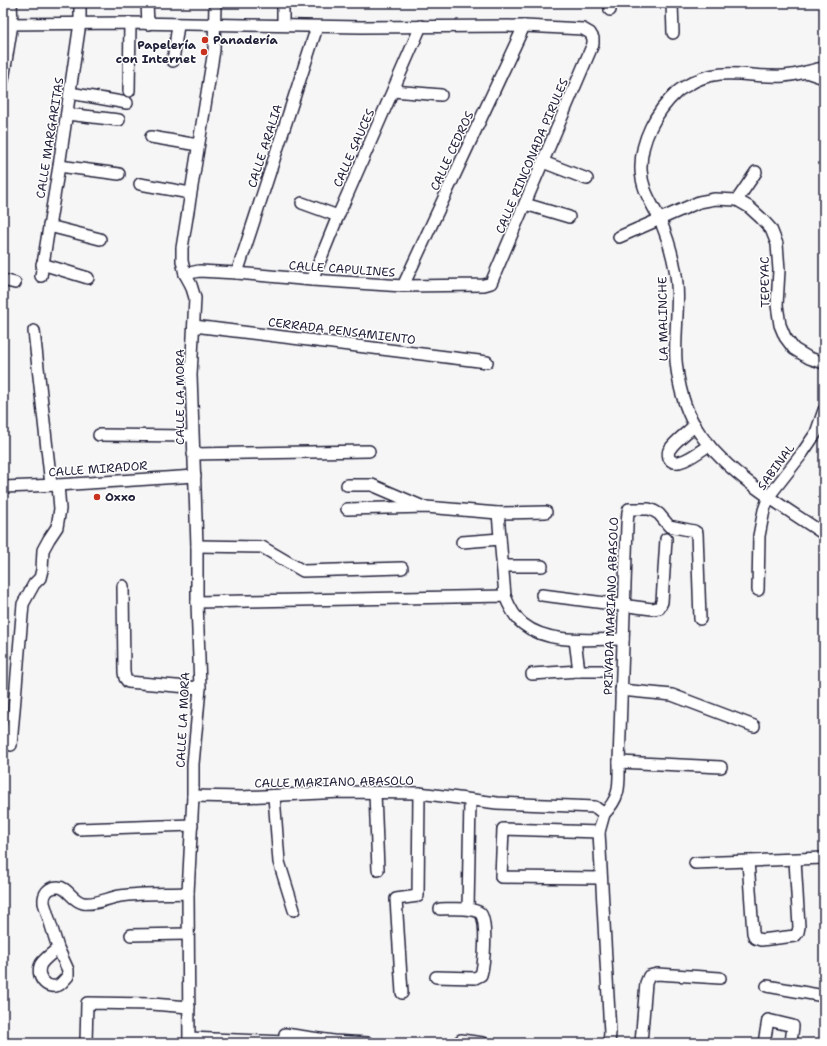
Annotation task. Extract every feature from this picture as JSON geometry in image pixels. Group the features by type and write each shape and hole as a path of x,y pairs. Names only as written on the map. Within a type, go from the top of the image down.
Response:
{"street":[{"path":"3,80 7,24 11,3"},
{"name":"CALLE MARGARITAS","path":"80,3 80,23 67,114 41,270 88,278"},
{"path":"148,3 148,24"},
{"name":"CALLE LA MORA","path":"189,1041 188,893 193,796 192,764 200,688 191,375 195,298 191,285 185,274 182,261 182,248 214,50 215,3"},
{"path":"283,3 283,25"},
{"path":"672,3 674,33"},
{"path":"7,24 130,23 178,25 283,25 317,27 524,26"},
{"path":"129,91 130,23"},
{"path":"173,61 178,25"},
{"name":"CALLE SAUCES","path":"312,280 338,216 421,26"},
{"name":"CALLE RINCONADA PIRULES","path":"494,277 593,44 593,38 590,33 583,29 524,26"},
{"name":"CALLE CEDROS","path":"403,286 524,26"},
{"name":"CALLE ARALIA","path":"237,273 317,27"},
{"name":"LA MALINCHE","path":"824,68 784,76 763,76 734,73 717,74 698,79 678,91 662,107 650,130 642,152 641,171 646,195 660,220 670,248 675,271 678,308 676,361 688,411 695,425 709,445 730,466 769,496 824,534"},
{"path":"805,72 824,78"},
{"path":"393,91 441,95"},
{"path":"70,93 127,103"},
{"path":"67,114 118,120"},
{"path":"151,137 198,145"},
{"path":"544,162 587,178"},
{"path":"59,166 119,174"},
{"path":"619,237 699,202 715,199 737,200 756,172"},
{"path":"140,184 190,193"},
{"name":"TEPEYAC","path":"737,200 749,207 761,218 771,230 777,244 779,270 777,305 780,325 785,337 794,349 809,358 824,363"},
{"path":"302,203 338,216"},
{"path":"525,204 570,217"},
{"path":"49,226 100,240"},
{"name":"CALLE CAPULINES","path":"185,274 199,271 237,273 403,286 484,285 491,283 494,277"},
{"path":"3,280 15,283"},
{"name":"CERRADA PENSAMIENTO","path":"194,326 487,362"},
{"path":"11,745 23,604 34,584 40,578 43,550 48,539 57,527 60,510 54,485 34,331"},
{"name":"SABINAL","path":"758,590 759,536 764,510 769,496 797,461 816,433 824,410"},
{"path":"695,425 670,449 668,455 669,458 674,462 681,463 709,445"},
{"path":"99,434 192,436"},
{"path":"193,454 369,451"},
{"name":"CALLE MIRADOR","path":"3,487 195,476"},
{"path":"347,485 372,485 426,507"},
{"path":"347,509 426,507 498,513 546,512"},
{"name":"PRIVADA MARIANO ABASOLO","path":"600,810 613,805 619,790 621,690 629,509 649,509 659,514 669,526 694,531 697,533 700,619"},
{"path":"498,513 505,596 511,609 523,624 541,635 575,640 623,639"},
{"path":"462,542 500,539"},
{"path":"542,595 624,606 652,609 659,608 662,602 666,539"},
{"path":"197,546 262,547 303,571 402,568"},
{"path":"503,566 542,566"},
{"path":"123,586 124,672 125,678 128,682 200,688"},
{"path":"197,602 505,596"},
{"path":"575,640 579,671"},
{"path":"532,674 602,670"},
{"path":"621,690 672,696 754,726"},
{"path":"619,762 721,767"},
{"name":"CALLE MARIANO ABASOLO","path":"193,796 274,796 341,792 419,793 497,803 600,810"},
{"path":"374,793 378,870"},
{"path":"402,993 396,899 418,896 419,793"},
{"path":"274,796 279,862 294,910"},
{"path":"468,909 470,800"},
{"path":"600,810 600,878 610,1033 609,1043"},
{"path":"79,829 192,825"},
{"path":"599,832 503,829 501,878 600,878"},
{"path":"695,863 824,858"},
{"path":"748,861 753,933 755,938 761,940 795,936 798,932 799,927 794,860"},
{"path":"58,948 43,897 50,889 57,887 62,888 75,900 84,903 98,902 119,896 188,893"},
{"path":"436,977 475,978 481,975 483,968 484,924 482,915 479,912 468,909 440,909"},
{"path":"131,935 188,934"},
{"path":"641,1043 646,983 649,976 657,974 720,978"},
{"path":"767,986 824,996"},
{"path":"86,1043 87,1003 152,1004 189,1007"},
{"path":"764,1043 768,1020 793,1026 791,1043"},
{"path":"189,1041 285,1042 285,1034 333,1042 368,1043"},
{"path":"458,1043 461,1040 483,1043"}],"place":[{"name":"Panadería","path":"205,40"},
{"name":"Papelería con Internet","path":"204,52"},
{"name":"Oxxo","path":"97,497"}]}
